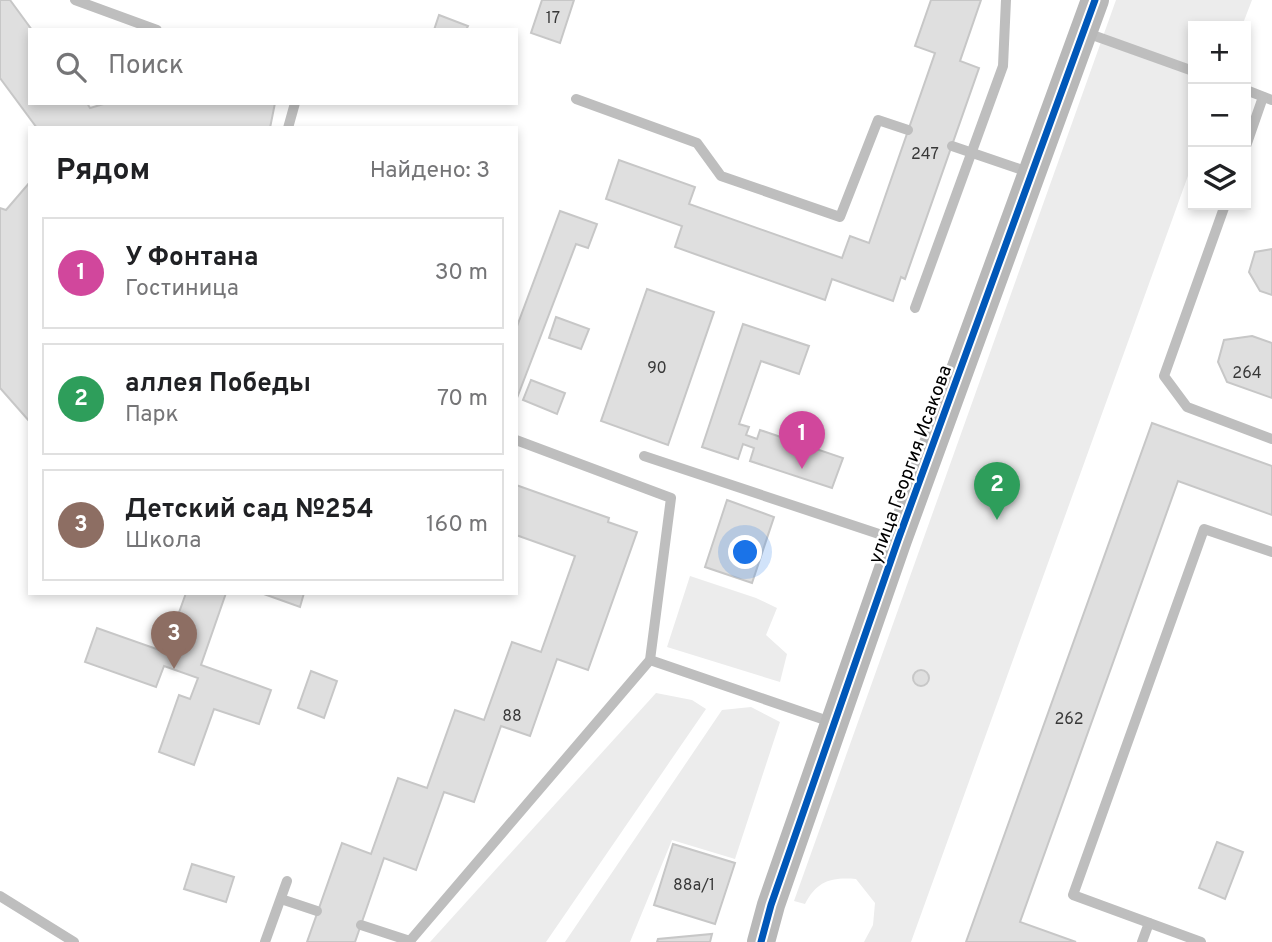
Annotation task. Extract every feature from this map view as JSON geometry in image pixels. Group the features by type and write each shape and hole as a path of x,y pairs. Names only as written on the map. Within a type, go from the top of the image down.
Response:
{"street":[{"name":"улица Георгия Исакова","path":"761,942 771,905 898,540 1095,0"}],"lane":[{"path":"75,0 152,28"},
{"path":"915,308 1003,66 1006,0"},
{"path":"1084,32 1188,69"},
{"path":"1251,92 1268,98 1251,135"},
{"path":"576,99 697,143 721,176 840,217 878,120 908,131"},
{"path":"289,126 294,105"},
{"path":"951,146 1032,173"},
{"path":"1223,210 1164,376 1187,407 1272,439"},
{"path":"361,925 410,942 650,660 671,498 518,441"},
{"path":"644,456 898,540"},
{"path":"1201,942 1073,895 1204,529 1272,552"},
{"path":"650,660 835,724"},
{"path":"265,942 287,880"},
{"path":"0,896 74,942"},
{"path":"281,900 317,911"},
{"path":"1142,942 1149,923"}],"shaded area":[{"path":"1116,0 1252,0 1244,21 1188,21 1188,176 911,942 864,942 873,925 875,903 856,879 826,882 815,890 805,904 794,901"},
{"path":"690,576 756,598 777,608 766,635 787,654 780,682 667,647"},
{"path":"656,693 692,700 706,709 546,942 430,942"},
{"path":"751,707 780,722 735,859 672,840 630,942 565,942 722,710"}],"building":[{"path":"0,0 10,0 31,28 28,28 28,105 88,105 90,108 100,105 275,105 270,126 36,126 0,78"},
{"path":"542,0 574,0 560,43 531,33"},
{"path":"931,0 981,0 960,61 979,68 905,279 901,277 893,301 832,279 825,300 675,247 682,226 606,199 619,160 695,187 689,204 842,258 850,236 869,243 935,53 915,46"},
{"path":"439,15 468,26 467,28 435,28"},
{"path":"28,184 28,420 0,388 0,208 6,210"},
{"path":"560,211 597,224 588,248 576,244 518,395 518,324"},
{"path":"1272,249 1272,295 1260,291 1249,272 1255,252"},
{"path":"647,289 714,312 668,445 601,421"},
{"path":"556,317 589,329 581,349 549,338"},
{"path":"743,324 809,346 799,374 761,361 739,424 749,427 746,435 757,439 760,430 843,458 832,488 750,461 754,448 743,444 738,459 702,447"},
{"path":"1252,336 1272,343 1272,398 1227,382 1218,362 1224,340"},
{"path":"531,380 565,393 557,414 523,400"},
{"path":"1152,423 1272,466 1272,515 1178,481 1020,922 1076,942 966,942"},
{"path":"518,486 609,518 608,522 637,532 588,670 557,659 530,736 501,726 474,802 444,792 416,870 384,858 355,942 307,942 342,843 371,854 398,778 427,788 455,710 484,720 512,642 541,652 575,556 518,536"},
{"path":"727,500 774,517 752,583 705,567"},
{"path":"185,595 225,595 201,665 271,690 259,724 214,709 194,765 159,752 179,695 190,699 198,678 164,666 156,687 85,662 97,628 165,652"},
{"path":"267,595 303,595 300,607"},
{"path":"918,670 924,670 929,678 927,684 918,686 913,681 913,675"},
{"path":"311,671 337,681 324,718 298,708"},
{"path":"1217,842 1243,852 1225,899 1199,888"},
{"path":"673,844 735,863 715,924 654,905"},
{"path":"192,864 234,877 226,902 184,889"},
{"path":"712,934 710,942 657,942 658,939"}],"cycle path":[{"path":"761,942 771,905 898,540 1095,0"}],"place":[{"name":"У Фонтана","path":"802,469"},
{"name":"аллея Победы","path":"997,520"},
{"name":"Детский сад №254","path":"174,669"}]}
